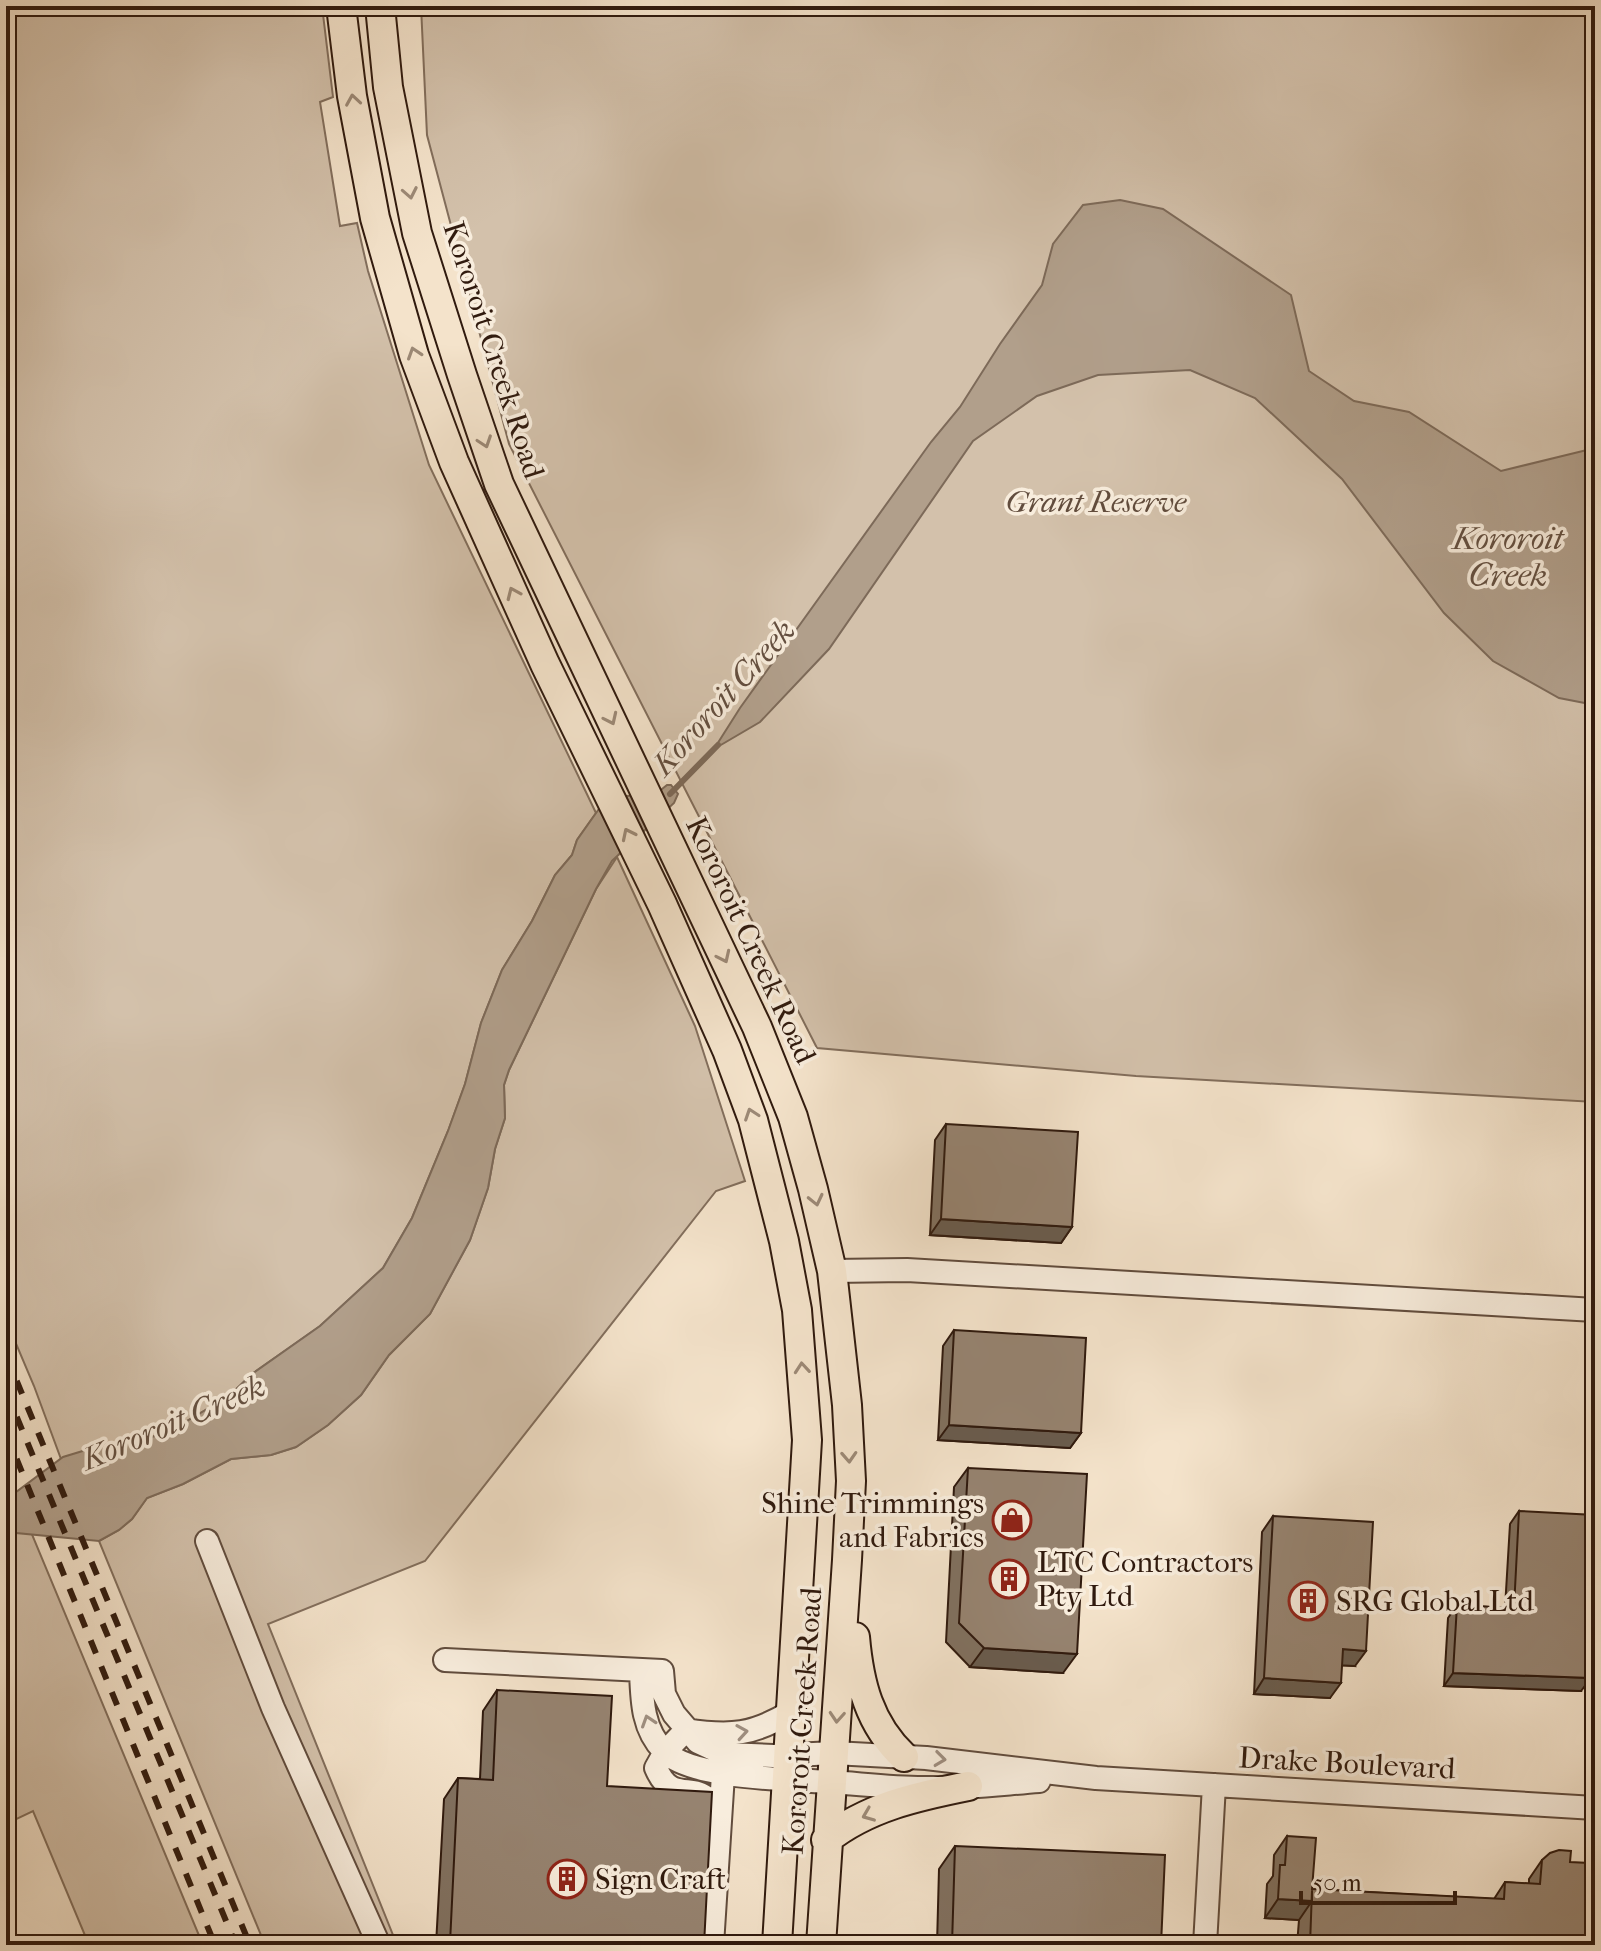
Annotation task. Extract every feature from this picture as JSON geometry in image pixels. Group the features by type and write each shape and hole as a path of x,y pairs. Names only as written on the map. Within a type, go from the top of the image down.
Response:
{"main road":[{"name":"Kororoit Creek Road","path":"341,6 352,96 375,218 414,355 454,462 545,664 701,987 753,1120 784,1241 797,1310 807,1440 777,1945"},
{"name":"Kororoit Creek Road","path":"380,6 388,87 417,233 499,484 757,1027 793,1117 832,1271 847,1405 851,1481 821,1945"},
{"path":"847,1560 862,1686 876,1724 904,1757"},
{"path":"826,1840 840,1828 864,1816 932,1793 968,1786"}],"street":[{"path":"832,1271 923,1271 1595,1310"},
{"path":"207,1541 273,1708 379,1945"},
{"path":"445,1660 652,1671"},
{"path":"652,1671 674,1714 686,1730 724,1763"},
{"path":"652,1671 645,1716 652,1735 665,1752 692,1765 724,1763 788,1768"},
{"path":"686,1730 719,1735 750,1731 766,1727 792,1711"},
{"path":"686,1730 665,1752 656,1768 660,1778 672,1789 701,1793 710,1800 719,1821"},
{"name":"Drake Boulevard","path":"788,1768 834,1753 904,1757 1096,1778 1595,1808"},
{"path":"712,1945 724,1763"},
{"name":"Drake Boulevard","path":"788,1768 832,1782 924,1788 1096,1778"},
{"path":"1205,1945 1214,1785"}],"green space":[{"path":"6,6 322,6 333,97 320,102 340,226 357,223 368,271 429,465 596,813 577,840 572,855 555,875 502,970 481,1023 465,1084 448,1131 412,1218 383,1268 320,1326 252,1374 229,1396 165,1434 109,1443 61,1459 6,1320"},
{"name":"Grant Reserve","path":"421,6 1595,6 1595,1102 1136,1076 817,1048 509,444 427,135"},
{"path":"617,857 695,1026 745,1181 716,1191 425,1561 268,1624 397,1945 265,1945 99,1541 132,1519 147,1498 183,1484 231,1459 271,1455 296,1447 328,1425 361,1395 389,1355 430,1314 470,1240 488,1188 495,1149 505,1118 504,1085 509,1070 596,889"},
{"path":"6,1472 203,1945 89,1945 33,1811 6,1824"}],"water":[{"name":"Kororoit Creek","path":"1120,200 1163,209 1291,295 1309,371 1354,401 1409,412 1501,471 1595,448 1595,705 1559,698 1493,661 1444,613 1342,479 1255,398 1190,370 1098,375 1037,396 973,441 829,649 760,722 714,749 740,708 931,442 960,407 1042,285 1053,244 1083,205"},
{"name":"Kororoit Creek","path":"671,785 678,794 674,803 612,861 509,1070 504,1085 505,1118 495,1149 488,1188 470,1240 430,1314 389,1355 361,1395 328,1425 296,1447 271,1455 231,1459 183,1484 147,1498 132,1519 99,1541 6,1532 6,1495 16,1492 63,1457 109,1443 165,1434 229,1396 252,1374 320,1326 383,1268 412,1218 448,1131 465,1084 481,1023 502,970 555,875 572,855 577,840 601,806 627,796 657,793"}],"building":[{"path":"946,1124 1078,1132 1072,1227 941,1219"},
{"path":"954,1330 1086,1338 1081,1433 949,1425"},
{"path":"968,1468 1087,1474 1077,1654 984,1648 959,1623"},
{"path":"1519,1511 1595,1515 1591,1678 1453,1673 1457,1605 1514,1608"},
{"name":"SRG Global Ltd","path":"1273,1516 1373,1522 1366,1651 1343,1649 1341,1683 1264,1678"},
{"name":"Sign Craft","path":"497,1690 612,1696 607,1786 712,1792 704,1945 450,1943 458,1778 493,1780"},
{"path":"1287,1836 1316,1838 1312,1889 1504,1899 1505,1882 1540,1884 1542,1860 1559,1850 1571,1851 1570,1862 1589,1863 1588,1887 1595,1888 1595,1945 1310,1945 1312,1901 1278,1899 1280,1865 1285,1865"},
{"path":"955,1846 1165,1855 1161,1945 952,1945"}],"waterway":[{"name":"Kororoit Creek","path":"670,794 718,745"}],"railway":[{"path":"6,1355 250,1945"},
{"path":"6,1391 236,1945"},
{"path":"6,1433 215,1945"}],"place":[{"name":"Shine Trimmings and Fabrics","path":"1012,1520"},
{"name":"LTC Contractors Pty Ltd","path":"1009,1579"},
{"name":"SRG Global Ltd","path":"1308,1601"},
{"name":"Sign Craft","path":"567,1879"}]}
